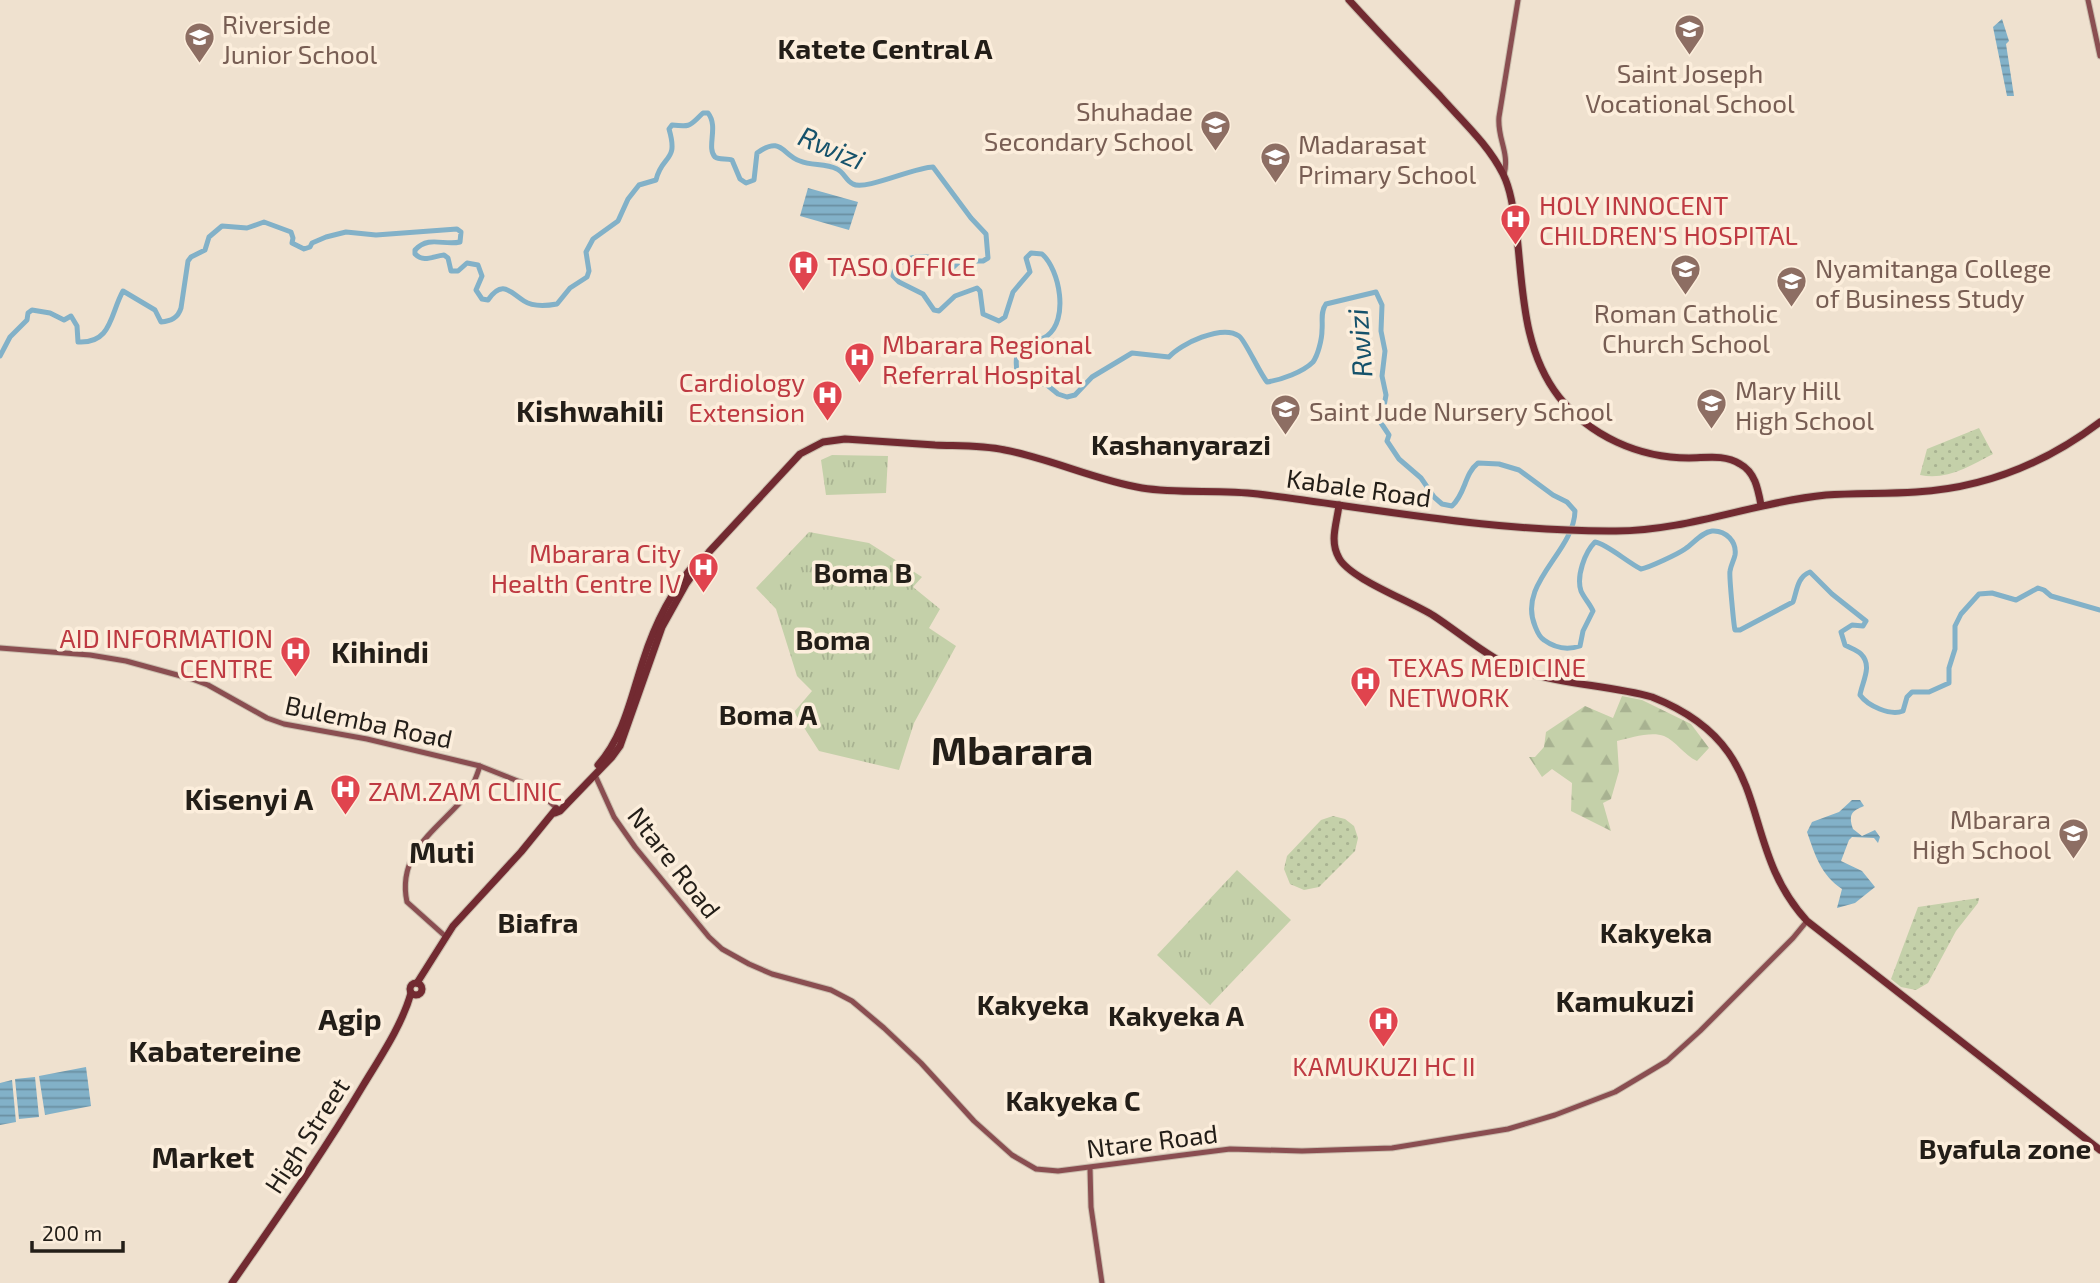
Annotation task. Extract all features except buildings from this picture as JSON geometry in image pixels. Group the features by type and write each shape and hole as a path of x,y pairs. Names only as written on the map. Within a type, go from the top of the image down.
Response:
{"main road":[{"path":"1349,0 1470,128 1504,175 1514,215 1530,339 1549,383 1561,400 1592,428 1623,445 1657,455 1719,457 1739,463 1754,479 1761,505"},
{"path":"1504,175 1507,157 1499,134 1499,117 1518,0"},
{"path":"2088,0 2100,56"},
{"name":"Kabale Road","path":"608,758 620,746 627,730 667,616 709,552 800,454 823,442 845,439 991,447 1026,454 1107,480 1142,488 1248,493 1465,523 1583,530 1648,530 1761,505 1827,495 1919,492 1973,484 2011,472 2048,455 2100,422"},
{"path":"1330,504 1333,519 1332,540 1337,560 1359,579 1380,587"},
{"path":"1339,505 1334,535 1339,558 1358,576 1434,616 1475,647 1513,667 1555,679 1652,697 1702,723 1718,738 1739,768 1754,803 1780,885 1807,921 2100,1150"},
{"path":"1337,517 1341,510 1348,507"},
{"name":"Bulemba Road","path":"0,648 52,651 126,661 208,685 267,718 284,724 367,738 480,766 533,787 557,810"},
{"path":"557,810 595,775 608,758"},
{"path":"480,766 469,791 416,849 409,861 407,902 446,936 557,810 608,758"},
{"name":"Ntare Road","path":"595,775 614,817 635,847 694,922 722,949 772,974 831,990 852,1001 921,1063 991,1138 1026,1165 1047,1171 1090,1168 1230,1149 1310,1151 1392,1148 1508,1129 1555,1115 1615,1092 1673,1056 1807,921"},
{"name":"High Street","path":"232,1283 331,1138 415,995 422,992 419,984 446,936"},
{"path":"1090,1168 1091,1207 1102,1283"}],"green space":[{"path":"1979,428 1993,454 1948,474 1920,475 1927,449"},
{"path":"832,455 888,456 886,493 826,495 821,460"},
{"path":"809,532 869,543 922,577 913,587 940,609 929,628 956,646 914,723 899,770 819,751 794,712 812,691 797,676 776,609 756,588"},
{"path":"1622,696 1642,700 1691,724 1709,748 1697,761 1664,736 1653,734 1617,741 1619,771 1611,799 1603,803 1611,831 1571,811 1572,783 1552,769 1542,777 1529,757 1535,757 1544,747 1546,732 1585,706 1613,718"},
{"path":"1333,816 1345,819 1354,826 1358,838 1355,851 1319,887 1304,890 1290,884 1284,869 1287,856 1321,820"},
{"path":"1237,870 1291,920 1210,1005 1157,955"},
{"path":"1979,898 1956,931 1928,983 1916,990 1901,987 1891,979 1918,907"}],"water":[{"path":"2002,19 2009,41 2006,44 2014,96 2007,96 1993,27"},
{"path":"808,188 858,202 849,230 800,216"},
{"path":"1852,800 1860,800 1864,806 1852,814 1853,829 1862,836 1875,830 1880,837 1878,843 1874,838 1852,837 1841,861 1862,871 1875,887 1855,903 1837,908 1842,889 1824,871 1807,832 1812,822 1839,812"},
{"path":"86,1067 91,1106 45,1115 39,1076"},
{"path":"35,1077 39,1117 19,1119 15,1079"},
{"path":"12,1080 16,1122 0,1125 0,1083"}],"waterway":[{"name":"Rwizi","path":"0,356 10,337 27,320 28,313 32,310 50,313 64,320 71,316 77,326 78,342 98,338 104,333 123,291 155,310 161,322 171,320 181,308 188,261 205,250 209,237 222,226 247,228 264,222 291,232 292,243 304,249 326,237 346,232 376,235 457,229 461,232 460,242 426,243 415,250 415,254 425,259 444,255 448,258 451,271 458,271 467,263 478,265 482,276 476,290 482,299 488,300 497,290 506,289 531,304 557,304 570,288 587,277 589,271 586,252 593,239 618,221 628,199 639,185 656,180 671,153 669,129 672,125 690,125 703,113 708,113 712,124 712,148 715,157 732,160 740,179 746,183 754,180 757,153 772,146 781,148 800,161 837,169 851,183 859,185 933,167 986,234 988,258 983,261 960,261 947,273 928,257 911,258 901,262 893,276 923,294 934,310 939,311 955,296 977,288 980,291 983,314 999,321 1005,317 1013,292 1030,272 1026,258 1031,253 1042,254 1053,271 1060,295 1058,319 1047,336 1020,343 1016,360 1017,372 1018,376 1047,385 1067,397 1075,395 1092,377 1132,353 1169,357 1192,341 1222,332 1232,333 1242,339 1267,382 1285,377 1304,369 1315,359 1322,334 1322,313 1326,304 1376,292 1382,305 1381,331 1385,351 1382,376 1386,395 1381,423 1389,435 1387,441 1399,459 1421,478 1442,504 1452,506 1457,501 1473,467 1478,463 1499,464 1519,470 1567,502 1575,511 1566,540 1539,582 1534,596 1532,610 1538,634 1553,645 1566,648 1580,646 1583,631 1593,611 1581,591 1581,572 1585,558 1595,542 1641,569 1676,554 1712,531 1726,535 1735,550 1730,569 1735,630 1740,630 1793,602 1800,581 1810,572 1866,621 1863,626 1852,625 1841,632 1845,645 1861,654 1866,664 1860,695 1868,703 1886,711 1903,711 1907,697 1912,692 1929,692 1949,683 1949,668 1955,649 1955,626 1961,614 1979,594 1992,593 2016,600 2038,588 2051,596 2100,610"}],"place":[{"name":"Saint Joseph Vocational School","path":"1690,56"},
{"name":"Riverside Junior School","path":"199,65"},
{"name":"Shuhadae Secondary School","path":"1216,152"},
{"name":"Madarasat Primary School","path":"1275,185"},
{"name":"HOLY INNOCENT CHILDREN'S HOSPITAL","path":"1516,246"},
{"name":"TASO OFFICE","path":"804,292"},
{"name":"Roman Catholic Church School","path":"1686,296"},
{"name":"Nyamitanga College of Business Study","path":"1792,309"},
{"name":"Mbarara Regional Referral Hospital","path":"859,385"},
{"name":"Cardiology Extension","path":"828,423"},
{"name":"Mary Hill High School","path":"1712,431"},
{"name":"Saint Jude Nursery School","path":"1286,437"},
{"name":"Mbarara City Health Centre IV","path":"704,594"},
{"name":"AID INFORMATION CENTRE","path":"296,679"},
{"name":"TEXAS MEDICINE NETWORK","path":"1365,708"},
{"name":"ZAM.ZAM CLINIC","path":"345,817"},
{"name":"Mbarara High School","path":"2074,860"},
{"name":"KAMUKUZI HC II","path":"1384,1049"}],"district":[{"name":"Katete Central A","path":"885,48"},
{"name":"Kishwahili","path":"590,410"},
{"name":"Kashanyarazi","path":"1181,444"},
{"name":"Boma B","path":"863,572"},
{"name":"Boma","path":"833,639"},
{"name":"Kihindi","path":"380,651"},
{"name":"Boma A","path":"768,714"},
{"name":"Mbarara","path":"1012,749"},
{"name":"Kisenyi A","path":"249,798"},
{"name":"Muti","path":"442,851"},
{"name":"Biafra","path":"538,922"},
{"name":"Kakyeka","path":"1656,932"},
{"name":"Kamukuzi","path":"1625,1000"},
{"name":"Kakyeka","path":"1033,1004"},
{"name":"Kakyeka A","path":"1176,1015"},
{"name":"Agip","path":"350,1018"},
{"name":"Kabatereine","path":"215,1050"},
{"name":"Kakyeka C","path":"1073,1100"},
{"name":"Byafula zone","path":"2005,1148"},
{"name":"Market","path":"203,1156"}]}
